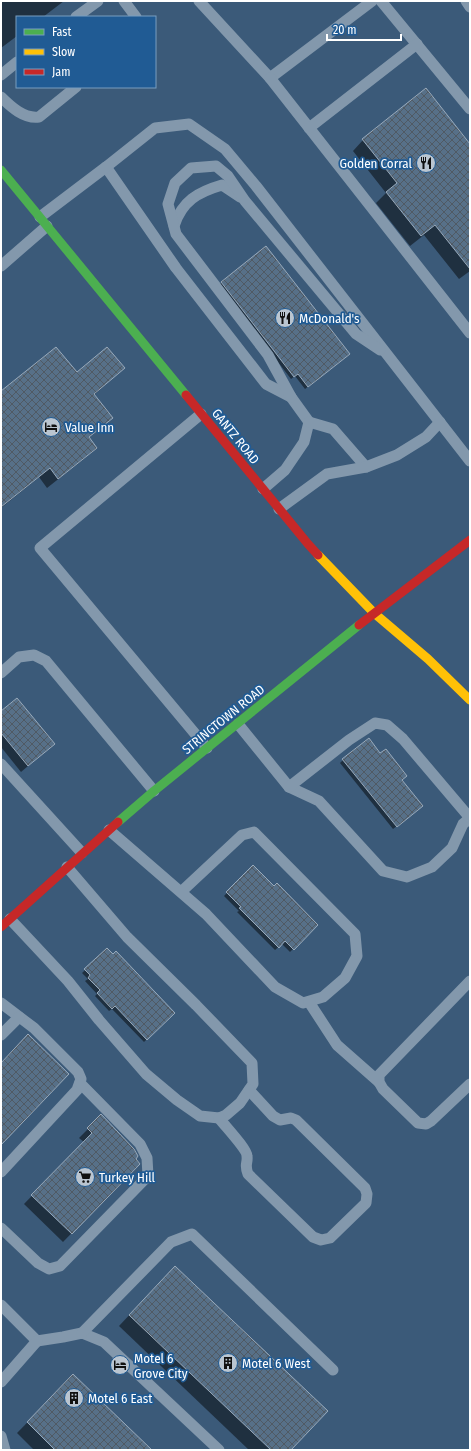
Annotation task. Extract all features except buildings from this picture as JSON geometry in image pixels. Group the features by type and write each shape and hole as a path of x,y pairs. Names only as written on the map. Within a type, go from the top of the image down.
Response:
{"main road":[{"name":"GANTZ ROAD","path":"1,170 308,544 374,613 428,659 470,700"},
{"name":"STRINGTOWN ROAD","path":"1,927 82,853 154,791 374,613 470,540"}],"lane":[{"path":"77,16 98,1"},
{"path":"124,1 135,16"},
{"path":"199,1 270,78 469,329"},
{"path":"270,78 372,1"},
{"path":"381,1 470,109"},
{"path":"466,1 470,6"},
{"path":"309,128 417,44"},
{"path":"1,75 16,63"},
{"path":"1,97 9,105 25,116 33,118 39,117 75,88"},
{"path":"40,217 106,168 155,128 189,124 225,149 256,186 470,461"},
{"path":"366,467 333,429 309,422 291,397 268,355 176,234 168,204 175,183 191,168 216,166 228,176 245,201 356,334 390,358"},
{"path":"106,168 176,268 266,384 291,397"},
{"path":"174,226 178,214 188,201 206,189 222,185 245,201"},
{"path":"1,266 47,226"},
{"path":"201,414 40,548 207,748"},
{"path":"263,489 285,470 304,442 309,422"},
{"path":"279,509 327,474 366,467 397,455 426,437 440,422"},
{"path":"1,673 19,657 34,654 46,661 154,791"},
{"path":"238,724 289,787 319,802 384,870 406,877 432,867 452,848 463,824 470,818 403,739 387,725 375,723 349,740 289,787"},
{"path":"1,764 82,853"},
{"path":"109,830 206,914 275,987 303,1003 324,997 345,978 357,956 355,934 254,832 242,835 181,892"},
{"path":"10,919 68,981 99,1020 146,1074 177,1100 200,1116 218,1118 226,1115 240,1103 253,1084 252,1063 127,936 67,867"},
{"path":"379,1082 379,1075 383,1070 470,981"},
{"path":"309,1002 337,1045 379,1082 383,1089 418,1123 426,1124 431,1121 470,1084"},
{"path":"1,1003 34,1028 78,1072 81,1079 77,1090 1,1172"},
{"path":"1,1035 18,1017"},
{"path":"1,1228 38,1263 49,1269 60,1266 148,1176 147,1158 140,1144 80,1083"},
{"path":"218,1118 244,1149 247,1155 245,1167 248,1174 313,1237 321,1240 330,1238 366,1203 365,1188 296,1120 291,1118 280,1120 273,1116 249,1090"},
{"path":"1,1382 37,1341 82,1333 171,1242 192,1234 333,1370"},
{"path":"1,1305 37,1341"},
{"path":"82,1333 104,1342 219,1450"},
{"path":"1,1436 5,1450"}],"traffic: fast":[{"path":"1,170 186,395"},
{"path":"118,822 154,791 359,625"}],"traffic: slow":[{"path":"318,555 374,613 428,659 470,700"}],"traffic: jam":[{"path":"186,395 318,555"},
{"path":"359,625 470,540"},
{"path":"1,927 118,822"}],"place":[{"name":"Golden Corral","path":"426,163"},
{"name":"McDonald's","path":"285,318"},
{"name":"Value Inn","path":"51,427"},
{"name":"Turkey Hill","path":"85,1177"},
{"name":"Motel 6 West","path":"228,1363"},
{"name":"Motel 6 Grove City","path":"120,1365"},
{"name":"Motel 6 East","path":"74,1398"}]}
